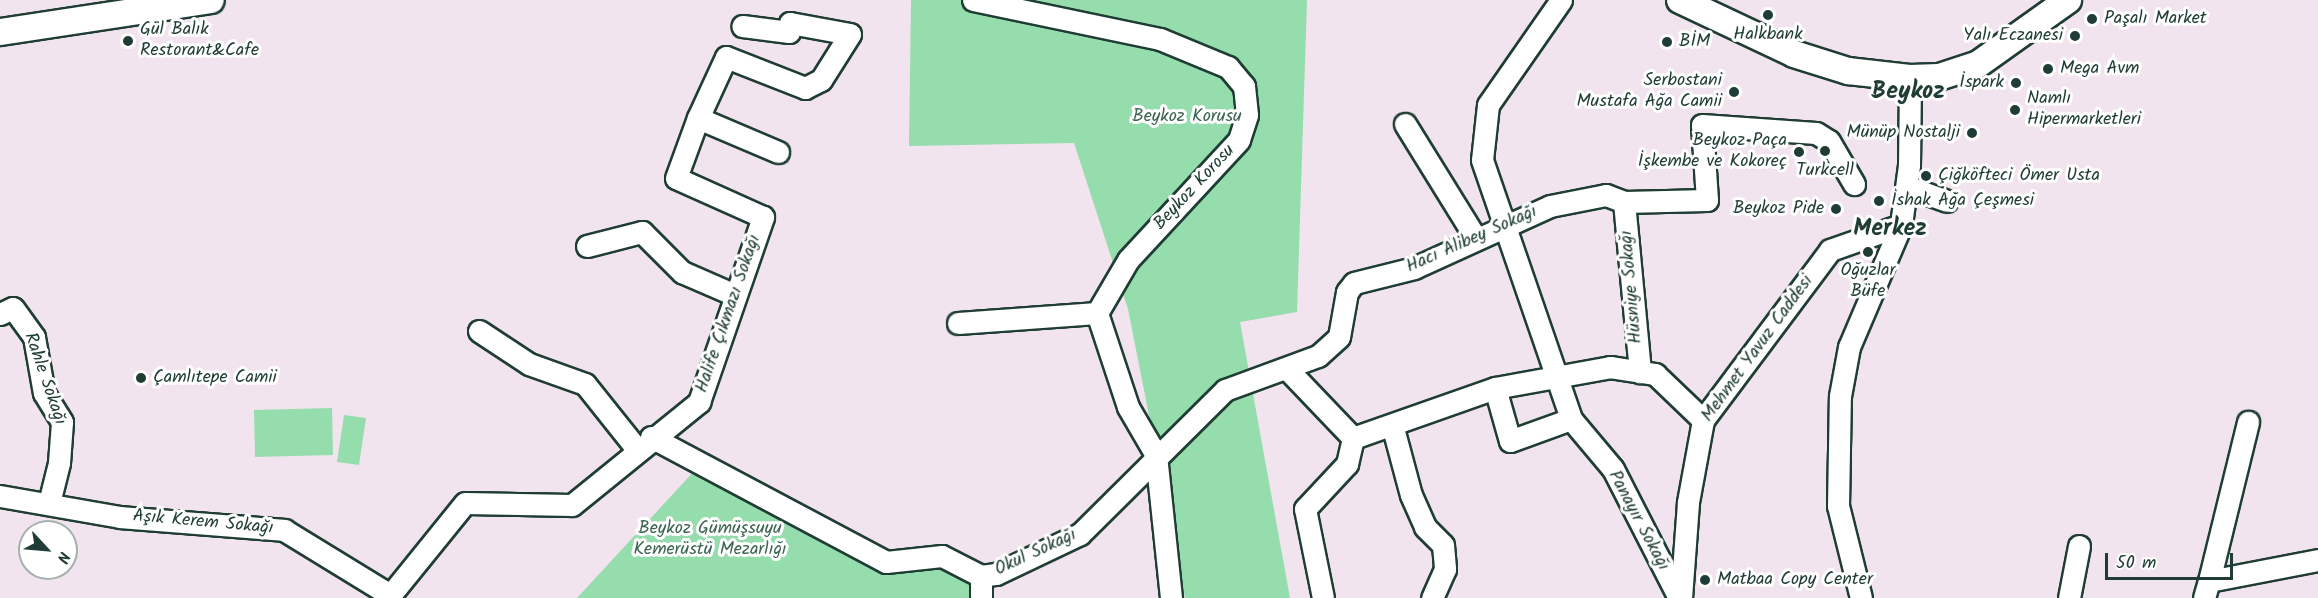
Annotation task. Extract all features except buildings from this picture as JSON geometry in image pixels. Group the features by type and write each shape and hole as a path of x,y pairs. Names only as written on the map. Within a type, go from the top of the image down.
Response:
{"main road":[{"path":"0,32 211,0"},
{"path":"1680,0 1794,54 1848,71 1910,78 1939,77 1977,65 2068,0"}],"street":[{"name":"Beykoz Korosu","path":"973,0 1160,39 1228,67 1244,86 1247,115 1239,140 1128,260 1097,313"},
{"name":"Panayır Sokağı","path":"1561,0 1488,105 1482,160 1506,223 1553,374 1571,419 1613,469 1680,598"},
{"name":"Halife Çıkmazı Sokağı","path":"389,596 465,503 572,505 644,443 699,402 763,217 676,178 698,118 726,57 806,88 821,80 850,34 790,23 789,32 742,26"},
{"path":"1861,598 1838,506 1840,396 1856,328 1901,225 1908,187 1910,78"},
{"path":"698,118 778,152"},
{"path":"1405,124 1475,237"},
{"name":"Hacı Alibey Sokağı","path":"1289,370 1318,356 1339,337 1347,292 1354,283 1414,268 1475,237 1550,206 1606,195 1624,202 1707,200 1702,125 1816,133 1829,141 1854,184"},
{"path":"1908,187 1947,201"},
{"name":"Hüsniye Sokağı","path":"1624,202 1640,372"},
{"name":"Mehmet Yavuz Caddesi","path":"1680,598 1688,502 1703,420 1830,250 1901,225"},
{"path":"587,246 642,232 682,273 735,295"},
{"name":"Rahle Sokağı","path":"0,314 13,308 34,337 44,393 62,422 60,463 49,503"},
{"path":"958,324 1097,313 1128,407 1156,455 1171,598"},
{"path":"479,331 529,364 585,384 644,443"},
{"path":"1353,438 1393,428 1495,388 1553,374 1610,367 1655,374 1703,420"},
{"path":"1289,370 1353,438"},
{"name":"Okul Sokağı","path":"644,443 886,562 942,556 981,576 1080,534 1156,455 1225,390 1289,370"},
{"path":"1495,388 1510,441 1571,419"},
{"path":"2248,422 2207,589 2318,560"},
{"path":"1393,428 1416,506 1425,527 1443,545 1445,569 1432,598"},
{"path":"1323,598 1305,509 1347,464 1353,438"},
{"name":"Aşık Kerem Sokağı","path":"0,496 120,517 284,530 389,596"},
{"path":"2069,598 2079,546"},
{"path":"981,576 981,598"}],"green space":[{"name":"Beykoz Korusu","path":"911,0 1307,0 1297,312 1240,322 1290,598 1185,598 1128,309 1074,143 909,146"},
{"path":"332,408 333,455 255,457 254,410"},
{"path":"344,415 366,418 359,465 337,462"},
{"name":"Beykoz Gümüşsuyu Kemerüstü Mezarlığı","path":"697,468 888,566 941,559 978,579 977,598 577,598"}],"place":[{"name":"Halkbank","path":"1768,15"},
{"name":"Paşalı Market","path":"2092,19"},
{"name":"Yalı Eczanesi","path":"2075,36"},
{"name":"Gül Balık Restorant&Cafe","path":"128,41"},
{"name":"BİM","path":"1667,42"},
{"name":"Mega Avm","path":"2048,69"},
{"name":"İspark","path":"2016,83"},
{"name":"Serbostani Mustafa Ağa Camii","path":"1734,92"},
{"name":"Namlı Hipermarketleri","path":"2015,110"},
{"name":"Münüp Nostalji","path":"1972,133"},
{"name":"Turkcell","path":"1825,151"},
{"name":"Beykoz Paça İşkembe ve Kokoreç","path":"1799,152"},
{"name":"Çiğköfteci Ömer Usta","path":"1926,176"},
{"name":"İshak Ağa Çeşmesi","path":"1879,201"},
{"name":"Beykoz Pide","path":"1836,209"},
{"name":"Oğuzlar Büfe","path":"1868,252"},
{"name":"Çamlıtepe Camii","path":"141,378"},
{"name":"Matbaa Copy Center","path":"1705,580"}],"district":[{"name":"Beykoz","path":"1908,92"},
{"name":"Merkez","path":"1890,229"}]}
